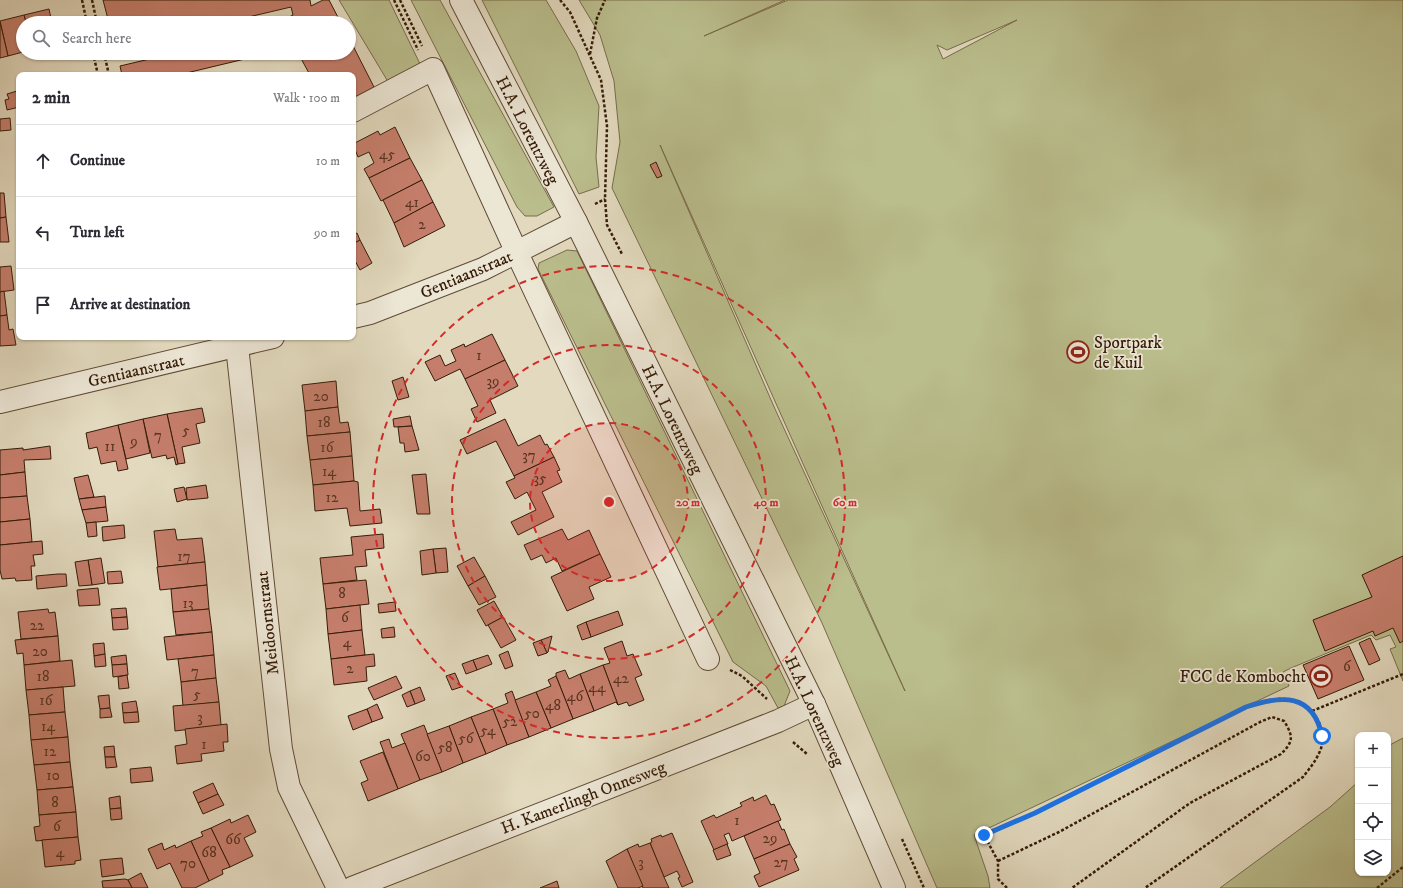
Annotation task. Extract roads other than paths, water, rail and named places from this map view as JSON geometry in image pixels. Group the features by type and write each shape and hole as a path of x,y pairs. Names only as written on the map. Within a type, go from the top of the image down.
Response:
{"street":[{"name":"H.A. Lorentzweg","path":"461,0 576,222 814,704 894,888"},
{"path":"356,109 431,71 708,659"},
{"name":"Gentiaanstraat","path":"356,316 370,313 469,274 517,253 576,222"},
{"name":"Gentiaanstraat","path":"0,402 261,340"},
{"name":"Meidoornstraat","path":"237,346 281,749 289,787 338,888"},
{"name":"H. Kamerlingh Onnesweg","path":"352,888 778,721 814,704"}],"place":[{"name":"Sportpark de Kuil","path":"1078,352"},
{"name":"FCC de Kombocht","path":"1321,676"}]}
